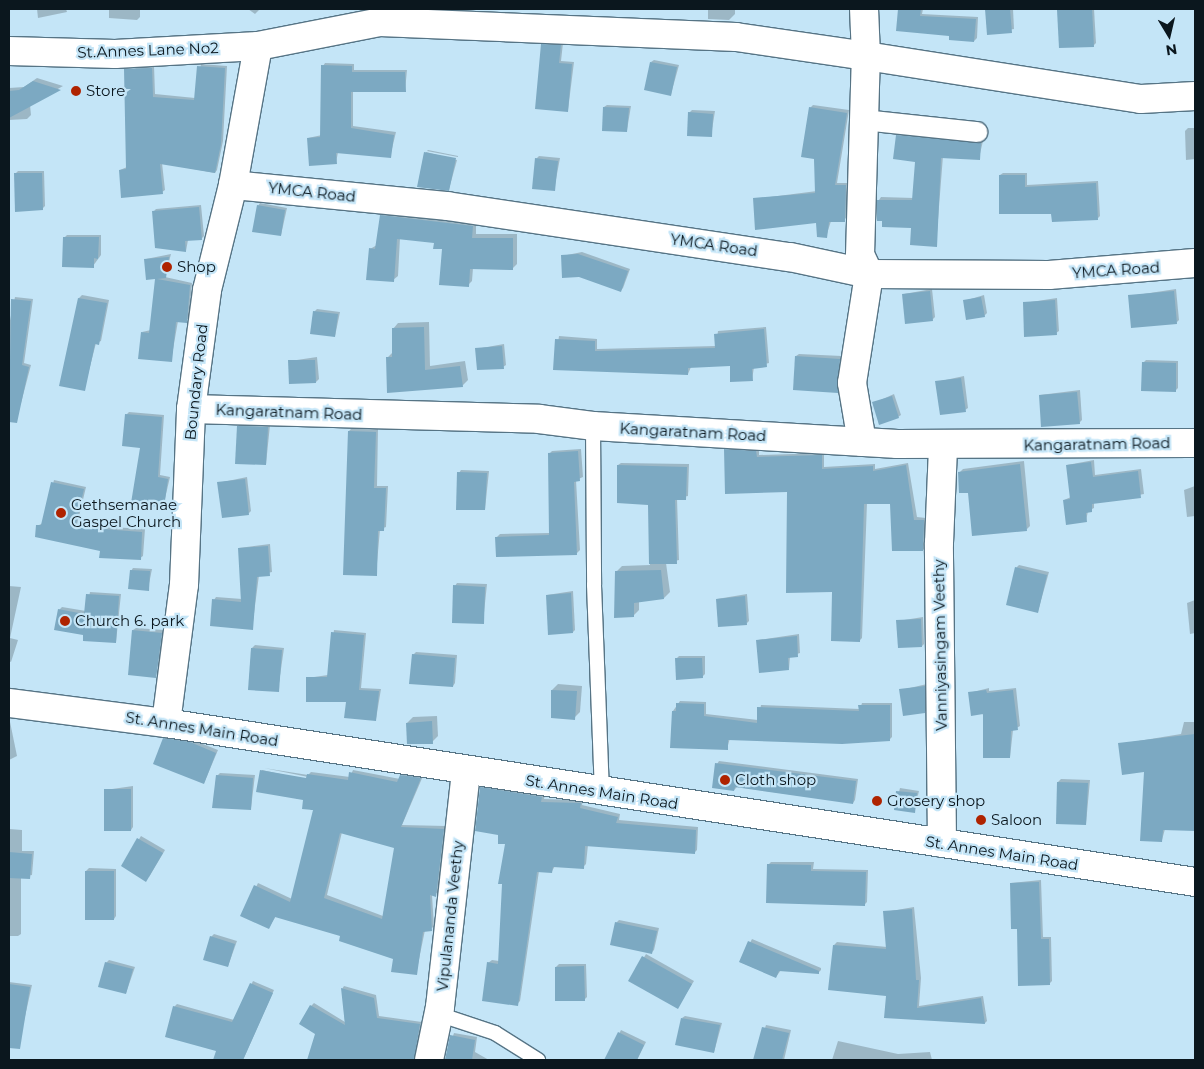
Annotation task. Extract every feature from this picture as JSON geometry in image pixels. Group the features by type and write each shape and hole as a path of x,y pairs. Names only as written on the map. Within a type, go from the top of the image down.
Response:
{"street":[{"path":"862,442 852,383 869,274 860,255 866,56 864,9"},
{"name":"St.Annes Lane No2","path":"9,51 115,54 258,46 380,22 736,37 1141,99 1195,96"},
{"name":"Boundary Road","path":"166,723 184,585 191,409 207,290 233,185 258,46"},
{"path":"864,120 977,132"},
{"name":"YMCA Road","path":"233,185 447,206 790,257 869,274 1049,275 1195,264"},
{"name":"Kangaratnam Road","path":"191,409 539,419 592,426 943,446 1195,443"},
{"name":"Vanniyasingam Veethy","path":"942,844 939,543 943,446"},
{"name":"St. Annes Main Road","path":"9,703 166,723 466,771 1195,882"},
{"name":"Vipulananda Veethy","path":"429,1060 438,1014 466,771"}],"lane":[{"path":"592,426 594,584 602,792"},
{"path":"438,1014 495,1033 538,1060"}],"building":[{"path":"898,9 921,9 920,16 976,19 974,42 949,40 949,36 896,31"},
{"path":"985,9 1010,9 1012,33 987,35"},
{"path":"1092,9 1094,47 1059,48 1057,10"},
{"path":"541,44 561,45 559,63 572,64 568,112 535,109"},
{"path":"650,62 677,67 671,96 644,90"},
{"path":"321,65 352,66 352,72 405,72 406,92 351,92 351,128 394,135 391,158 336,153 337,164 309,166 307,138 320,137"},
{"path":"197,66 225,68 221,144 215,173 160,164 163,194 121,198 119,170 126,169 124,69 152,68 153,97 194,100"},
{"path":"33,81 61,90 9,118 9,91 19,90"},
{"path":"603,107 629,108 627,132 602,131"},
{"path":"809,107 847,113 835,185 846,185 845,222 829,222 827,238 817,237 816,223 755,230 753,198 815,193 814,159 801,157"},
{"path":"688,112 713,114 712,137 687,136"},
{"path":"896,135 981,143 980,160 941,158 937,247 910,245 911,228 882,227 882,221 877,221 877,200 912,200 915,162 893,159"},
{"path":"424,152 456,158 449,191 417,187"},
{"path":"535,158 558,161 555,191 532,189"},
{"path":"14,173 42,173 43,210 15,212"},
{"path":"999,175 1025,175 1025,187 1096,183 1098,220 1052,222 1051,214 999,214"},
{"path":"257,205 285,210 281,236 252,232"},
{"path":"199,207 202,240 185,241 186,252 155,248 152,211"},
{"path":"380,215 473,226 472,238 513,238 513,270 470,269 469,287 439,285 442,249 433,249 434,243 397,239 394,282 366,280 369,248 375,249"},
{"path":"63,237 99,237 98,259 94,258 94,268 62,267"},
{"path":"578,254 628,271 621,292 579,277 562,278 561,255"},
{"path":"169,257 166,278 157,279 190,285 187,323 176,322 172,362 138,359 141,332 149,333 155,279 146,280 144,259"},
{"path":"930,291 933,321 905,324 902,294"},
{"path":"1174,291 1177,324 1131,328 1128,295"},
{"path":"981,297 985,317 966,320 963,300"},
{"path":"78,298 107,303 99,345 95,344 85,391 59,386"},
{"path":"11,299 31,301 22,365 29,367 17,423 9,422"},
{"path":"1055,300 1057,335 1024,337 1023,302"},
{"path":"313,311 338,314 335,337 310,334"},
{"path":"424,327 425,370 460,366 463,387 387,393 386,357 392,357 392,328"},
{"path":"764,329 767,367 752,369 753,381 730,382 730,366 688,368 688,375 553,370 555,339 595,341 595,351 715,348 714,334"},
{"path":"502,346 504,369 477,370 475,348"},
{"path":"795,356 840,359 838,393 793,390"},
{"path":"288,360 315,360 316,383 289,384"},
{"path":"1142,362 1176,363 1176,392 1141,391"},
{"path":"961,378 966,412 940,415 935,381"},
{"path":"1077,392 1080,424 1041,427 1039,395"},
{"path":"892,396 899,418 879,425 872,402"},
{"path":"125,414 162,417 158,477 168,479 164,508 131,503 140,448 122,446"},
{"path":"237,426 268,427 266,465 235,464"},
{"path":"348,431 376,432 374,488 386,488 384,531 378,531 377,576 343,575"},
{"path":"724,449 756,451 757,457 822,455 822,469 873,466 873,471 906,465 914,520 924,520 923,551 892,551 890,504 864,504 860,642 831,641 832,592 786,593 787,492 725,494"},
{"path":"578,451 580,481 574,482 577,555 496,557 495,537 549,535 548,453"},
{"path":"1091,462 1093,477 1138,471 1141,498 1092,504 1092,512 1086,513 1087,522 1066,525 1063,500 1070,499 1066,465"},
{"path":"1020,464 1027,531 972,536 968,493 959,493 958,472"},
{"path":"617,465 687,467 686,500 675,500 677,564 649,564 648,505 617,503"},
{"path":"457,472 487,473 485,510 456,510"},
{"path":"245,479 249,515 222,518 217,482"},
{"path":"51,482 84,489 75,527 142,532 141,560 99,558 100,551 35,537 36,525 41,525"},
{"path":"268,546 270,576 257,577 253,630 210,626 212,599 241,602 238,548"},
{"path":"1015,567 1047,575 1038,613 1006,605"},
{"path":"130,570 150,571 149,591 128,589"},
{"path":"661,570 664,599 634,603 634,617 614,618 615,571"},
{"path":"453,585 485,587 484,624 452,623"},
{"path":"571,593 573,633 548,635 546,595"},
{"path":"86,594 119,596 116,643 83,641 83,635 54,630 58,609 84,614"},
{"path":"745,596 747,625 718,627 716,599"},
{"path":"921,619 922,647 898,648 896,620"},
{"path":"132,630 162,633 156,678 128,675"},
{"path":"331,632 364,635 359,690 379,691 376,721 344,718 346,702 306,702 306,677 327,677"},
{"path":"797,636 798,657 788,658 789,670 759,673 756,640"},
{"path":"251,648 282,650 279,692 248,690"},
{"path":"412,654 455,658 453,687 409,684"},
{"path":"675,658 702,658 703,678 676,680"},
{"path":"925,686 925,713 903,716 899,689"},
{"path":"551,690 577,691 575,720 551,718"},
{"path":"986,690 987,693 1013,690 1018,730 1011,731 1010,758 983,758 983,714 971,716 968,692"},
{"path":"676,703 704,704 704,716 757,723 757,707 859,711 858,705 890,705 890,741 842,744 728,740 728,750 670,748 672,711 676,711"},
{"path":"432,721 433,744 407,744 406,723"},
{"path":"1195,734 1195,831 1163,830 1162,842 1140,841 1144,772 1122,775 1118,743"},
{"path":"163,738 190,742 216,753 204,784 153,764"},
{"path":"715,763 856,781 853,804 735,787 734,791 712,788"},
{"path":"260,770 306,778 307,774 348,780 349,772 397,782 400,775 421,778 401,827 444,829 436,897 430,895 432,931 423,932 417,975 391,972 393,959 339,941 340,936 275,917 269,929 240,916 254,885 290,902 313,810 302,809 303,800 256,792","holes":["340,833 394,848 382,919 324,898"]},
{"path":"216,775 253,778 251,810 212,808"},
{"path":"1057,782 1088,783 1086,825 1056,824"},
{"path":"480,787 542,797 541,802 581,803 580,808 618,817 616,823 696,830 695,854 585,846 584,869 553,867 552,873 537,872 518,1006 482,1001 487,962 498,964 502,884 498,884 505,844 498,844 498,835 475,831"},
{"path":"104,789 131,789 131,831 104,831"},
{"path":"896,791 917,793 915,813 894,810"},
{"path":"137,838 163,853 146,882 121,866"},
{"path":"9,852 32,854 30,879 9,878"},
{"path":"767,864 811,865 811,871 866,872 865,906 766,903"},
{"path":"85,871 114,871 114,920 85,920"},
{"path":"1039,882 1041,939 1049,939 1050,985 1018,986 1017,929 1011,929 1010,883"},
{"path":"912,909 916,980 919,980 917,1008 981,998 985,1024 884,1018 886,996 828,990 833,945 886,949 883,911"},
{"path":"615,922 657,931 652,954 610,945"},
{"path":"210,936 235,944 228,967 203,960"},
{"path":"748,941 819,971 819,974 779,971 776,978 739,962"},
{"path":"642,956 692,984 678,1009 628,981"},
{"path":"105,962 133,969 126,994 98,987"},
{"path":"584,966 585,1001 555,1001 555,967"},
{"path":"250,983 273,993 243,1060 213,1060 216,1051 165,1037 173,1006 232,1022"},
{"path":"9,984 30,987 20,1049 9,1048"},
{"path":"341,988 374,998 377,1018 420,1024 414,1060 307,1060 315,1034 299,1024 310,1005 345,1025"},
{"path":"681,1018 720,1025 714,1053 675,1045"},
{"path":"762,1027 789,1033 782,1060 753,1060"},
{"path":"618,1032 644,1045 637,1060 604,1060"},
{"path":"450,1035 475,1040 472,1060 445,1060"}],"place":[{"name":"Store","path":"76,91"},
{"name":"Shop","path":"167,267"},
{"name":"Gethsemanae Gaspel Church","path":"61,513"},
{"name":"Church 6. park","path":"65,621"},
{"name":"Cloth shop","path":"725,780"},
{"name":"Grosery shop","path":"877,801"},
{"name":"Saloon","path":"981,820"}]}
